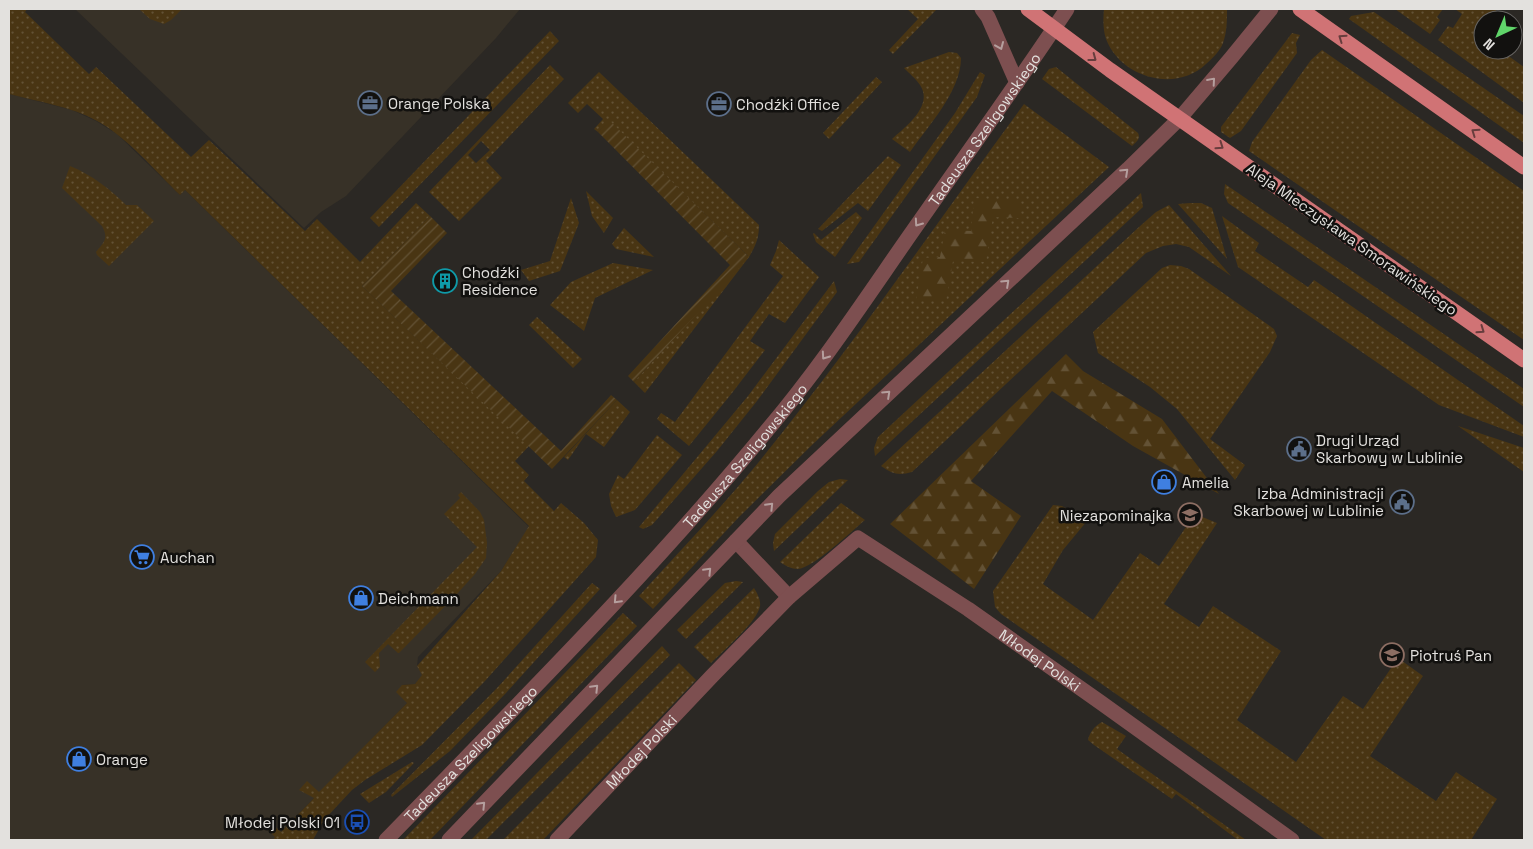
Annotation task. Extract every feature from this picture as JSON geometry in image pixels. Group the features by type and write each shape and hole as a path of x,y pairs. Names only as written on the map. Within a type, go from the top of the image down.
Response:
{"main road":[{"path":"1028,9 1054,28"},
{"path":"1300,9 1524,167"},
{"name":"Aleja Mieczysława Smorawińskiego","path":"1054,28 1110,70 1524,360"}],"street":[{"path":"982,9 988,17 1017,83"},
{"name":"Tadeusza Szeligowskiego","path":"386,840 547,674 693,518 764,434 810,377 1067,9"},
{"path":"449,840 779,496 1180,118 1271,9"},
{"name":"Młodej Polski","path":"557,840 789,597 858,538 976,615 1292,840"},
{"path":"736,541 789,597"}],"shaded area":[{"path":"75,9 520,9 496,38 346,196 321,212 304,228"},
{"path":"9,94 72,110 96,121 117,134 180,195 185,190 529,527 501,571 418,657 417,666 423,675 415,684 402,685 407,703 273,840 9,840"}],"green space":[{"path":"9,9 27,9 25,12 89,74 96,67 191,157 209,140 305,231 317,219 360,262 416,203 430,216 362,286 529,446 515,461 529,475 524,481 554,511 561,503 584,523 598,540 596,557 485,681 422,745 352,790 324,820 313,840 273,840 275,837 263,825 268,820 281,832 314,798 299,790 307,781 319,792 407,703 396,692 402,685 415,684 422,675 417,666 501,571 529,526 185,190 180,195 130,145 97,121 65,108 9,94"},
{"path":"139,9 182,9 164,24 150,19"},
{"path":"907,9 937,9 893,54 889,50 918,19"},
{"path":"1104,9 1227,9 1225,35 1222,46 1216,54 1194,73 1180,78 1150,77 1136,72 1113,52 1105,36"},
{"path":"1395,9 1443,9 1437,17 1440,20 1430,34"},
{"path":"1455,9 1497,9 1473,10 1473,60 1514,60 1524,67 1524,103 1438,40 1448,26 1453,28 1462,14"},
{"path":"1374,12 1524,116 1524,143 1349,19 1351,16"},
{"path":"550,31 559,41 379,227 370,218"},
{"path":"1292,33 1300,35 1296,43 1297,53 1241,131 1230,138 1221,132 1221,127"},
{"path":"1322,50 1524,191 1524,340 1249,151 1252,142 1311,60"},
{"path":"949,52 957,53 961,58 956,83 942,108 910,152 892,139 910,122 921,108 923,93 920,85 904,68"},
{"path":"550,65 564,79 486,161 502,178 459,221 429,192","holes":["481,141 490,150 476,163 468,155"]},
{"path":"1056,67 1138,133 1139,137 1136,142 1132,146 1042,79 1049,69"},
{"path":"599,72 759,225 757,241 749,257 645,393 634,382 748,256 609,121 598,132 594,129 603,119 587,104 578,113 568,103"},
{"path":"980,72 985,75 977,97 859,262 847,264 955,113"},
{"path":"876,77 882,82 829,139 823,133"},
{"path":"1024,104 1109,167 812,445 739,517 653,609 639,596 729,497 793,419"},
{"path":"609,120 749,257 634,382 628,376 730,265 598,132"},
{"path":"888,156 901,165 868,211 858,203 822,231 818,229"},
{"path":"70,166 100,183 126,205 137,205 154,221 109,266 96,252 105,237 102,226 62,188"},
{"path":"1225,184 1524,389 1524,407 1228,203 1224,194"},
{"path":"586,191 613,218 604,233 592,216"},
{"path":"1141,193 1143,207 875,456 874,448 878,437"},
{"path":"571,198 579,223 560,271 529,281 521,270 550,261"},
{"path":"974,198 1019,201 1019,218 993,217 986,262 953,261 946,301 916,301 923,258 940,257 945,230 971,231"},
{"path":"1201,203 1212,208 1227,259 1178,204"},
{"path":"1169,205 1231,276 1189,247 1176,244 1163,246 1146,253 912,472 896,474 881,466 1139,227 1156,212"},
{"path":"856,212 862,218 835,257 816,242 814,233 821,240"},
{"path":"430,216 447,233 391,291 561,451 611,395 617,400 552,469 362,286"},
{"path":"1222,216 1259,243 1255,251 1308,287 1314,280 1524,426 1524,437 1439,405 1238,267"},
{"path":"624,228 654,257 616,249 612,244"},
{"path":"779,240 819,277 785,323 769,314 750,341 765,350 689,446 657,419 661,413 675,422 783,276 770,265"},
{"path":"613,263 653,270 595,298 584,331 550,305 571,282"},
{"path":"1170,265 1189,269 1274,329 1277,336 1270,352 1210,439 1245,465 1235,480 1177,409 1150,387 1098,353 1093,332 1162,268"},
{"path":"834,281 837,292 757,401 717,451 652,525 643,529 639,527 748,396"},
{"path":"537,317 582,359 573,368 529,325"},
{"path":"1066,354 1083,371 1162,419 1219,494 1133,446 1052,391 971,481 1021,516 974,589 890,524"},
{"path":"617,400 630,412 604,447 586,434 568,460 564,457"},
{"path":"1458,426 1524,448 1524,472"},
{"path":"657,435 682,455 635,510 616,517 611,506 609,494 618,475 624,479"},
{"path":"840,479 848,480 774,551 775,534 818,491 829,482"},
{"path":"461,492 480,512 484,520 487,543 486,558 475,574 456,595 399,653 388,644 379,653 380,667 375,672 365,662 477,547 444,514 460,498 458,495"},
{"path":"841,503 865,520 832,548 805,567 793,568 780,562"},
{"path":"1053,505 1062,506 1087,521 1063,550 1043,584 1093,620 1140,553 1159,566 1195,514 1217,523 1164,604 1199,627 1213,606 1281,651 1237,720 1296,762 1343,696 1363,709 1398,658 1423,676 1370,756 1436,801 1456,772 1497,799 1471,840 1326,840 1001,614 995,607 993,591"},
{"path":"743,582 686,639 677,630 725,583"},
{"path":"592,583 600,589 506,693 450,751 392,797 391,795 497,688"},
{"path":"754,588 760,601 758,612 747,628 711,663 694,647"},
{"path":"623,613 637,626 430,840 403,840"},
{"path":"662,646 670,655 486,840 471,840"},
{"path":"679,663 696,680 543,840 503,840"},
{"path":"1102,722 1126,736 1117,749 1246,840 1238,840 1176,794 1172,799 1094,745 1088,740 1089,737 1093,729"},
{"path":"412,762 414,763 386,792 369,803 360,794"}],"place":[{"name":"Orange Polska","path":"370,103"},
{"name":"Chodźki Office","path":"719,104"},
{"name":"Chodźki Residence","path":"445,281"},
{"name":"Drugi Urząd Skarbowy w Lublinie","path":"1299,449"},
{"name":"Amelia","path":"1164,482"},
{"name":"Izba Administracji Skarbowej w Lublinie","path":"1402,502"},
{"name":"Niezapominajka","path":"1190,515"},
{"name":"Auchan","path":"142,557"},
{"name":"Deichmann","path":"361,598"},
{"name":"Piotruś Pan","path":"1392,655"},
{"name":"Orange","path":"79,759"},
{"name":"Młodej Polski 01","path":"357,822"}]}
